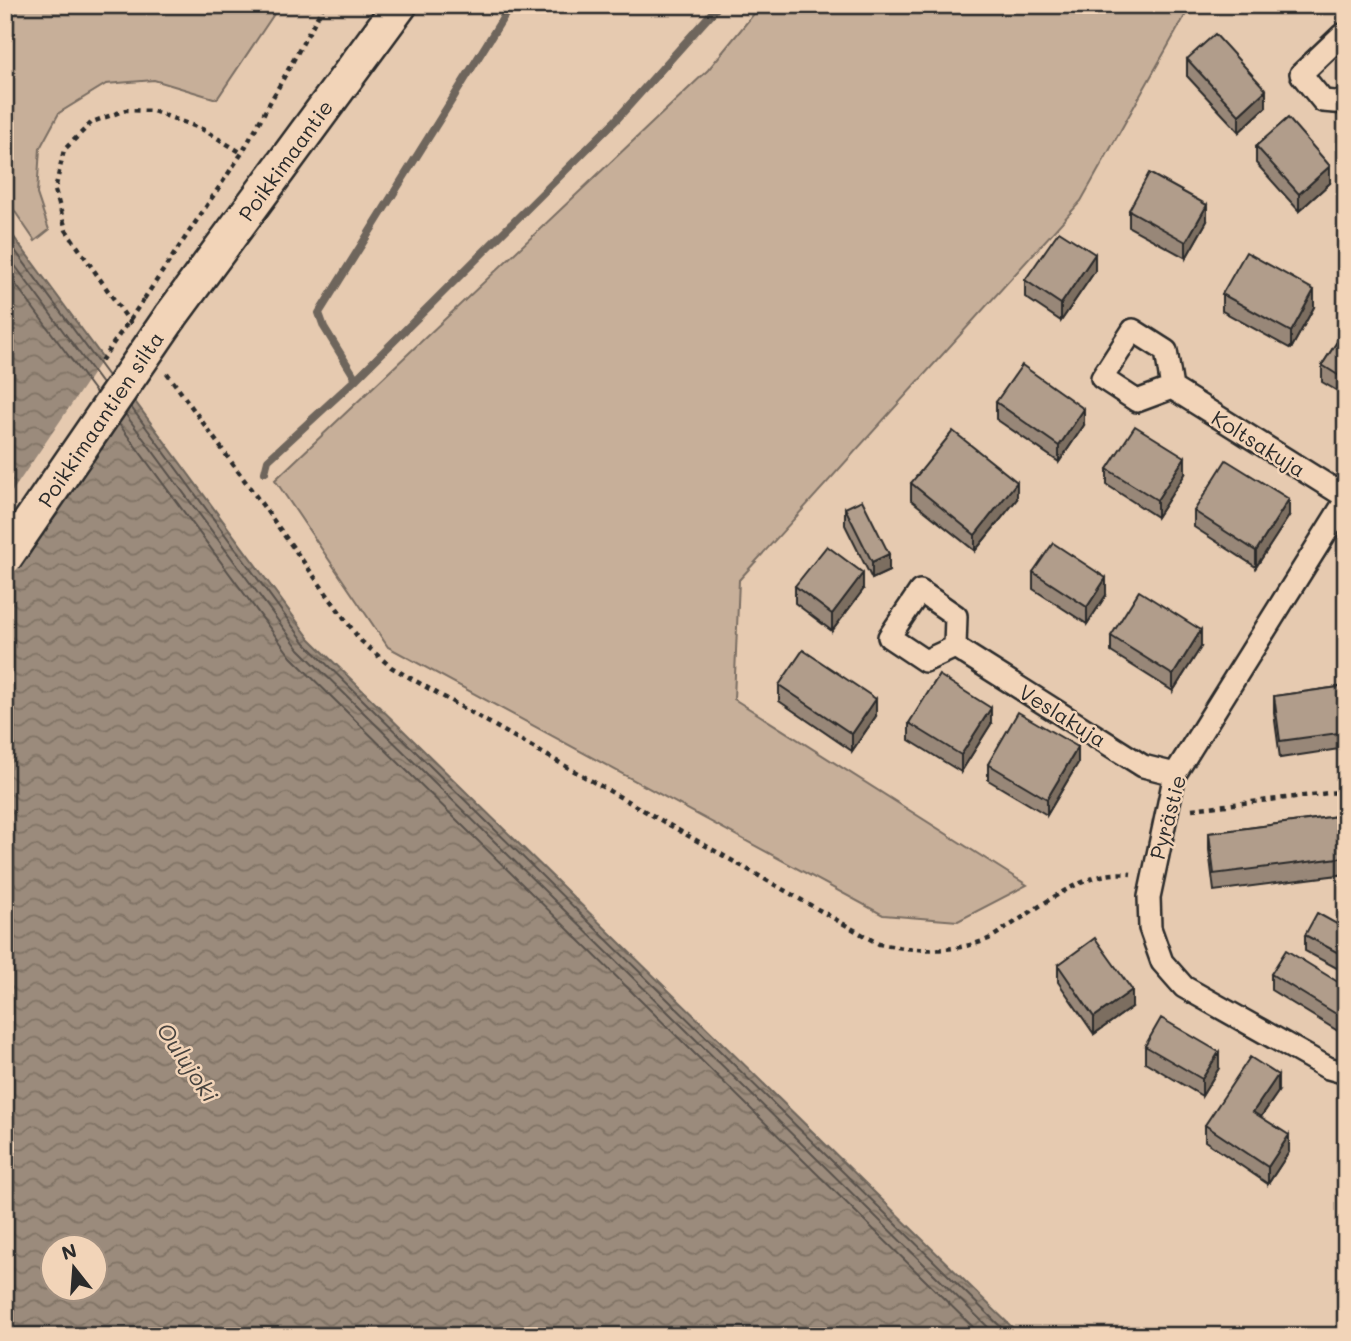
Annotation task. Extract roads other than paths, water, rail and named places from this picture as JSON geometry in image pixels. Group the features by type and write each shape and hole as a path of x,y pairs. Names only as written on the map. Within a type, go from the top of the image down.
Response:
{"main road":[{"name":"Poikkimaantie","path":"157,307 400,5"},
{"name":"Poikkimaantien silta","path":"5,558 157,307"}],"street":[{"path":"1346,39 1342,35 1301,74 1323,102 1346,103"},
{"name":"Koltsakuja","path":"1172,388 1346,498"},
{"name":"Pyrästie","path":"1346,498 1175,774 1149,897 1150,928 1162,962 1184,986 1328,1068 1346,1073"},
{"name":"Veslakuja","path":"955,647 1143,766 1175,774"}],"water":[{"name":"Oulujoki","path":"5,225 310,639 1021,1336 5,1336"}],"waterway":[{"path":"356,379 324,327 319,313 511,5"},
{"path":"265,472 268,460 356,379 616,120 719,5"}]}
